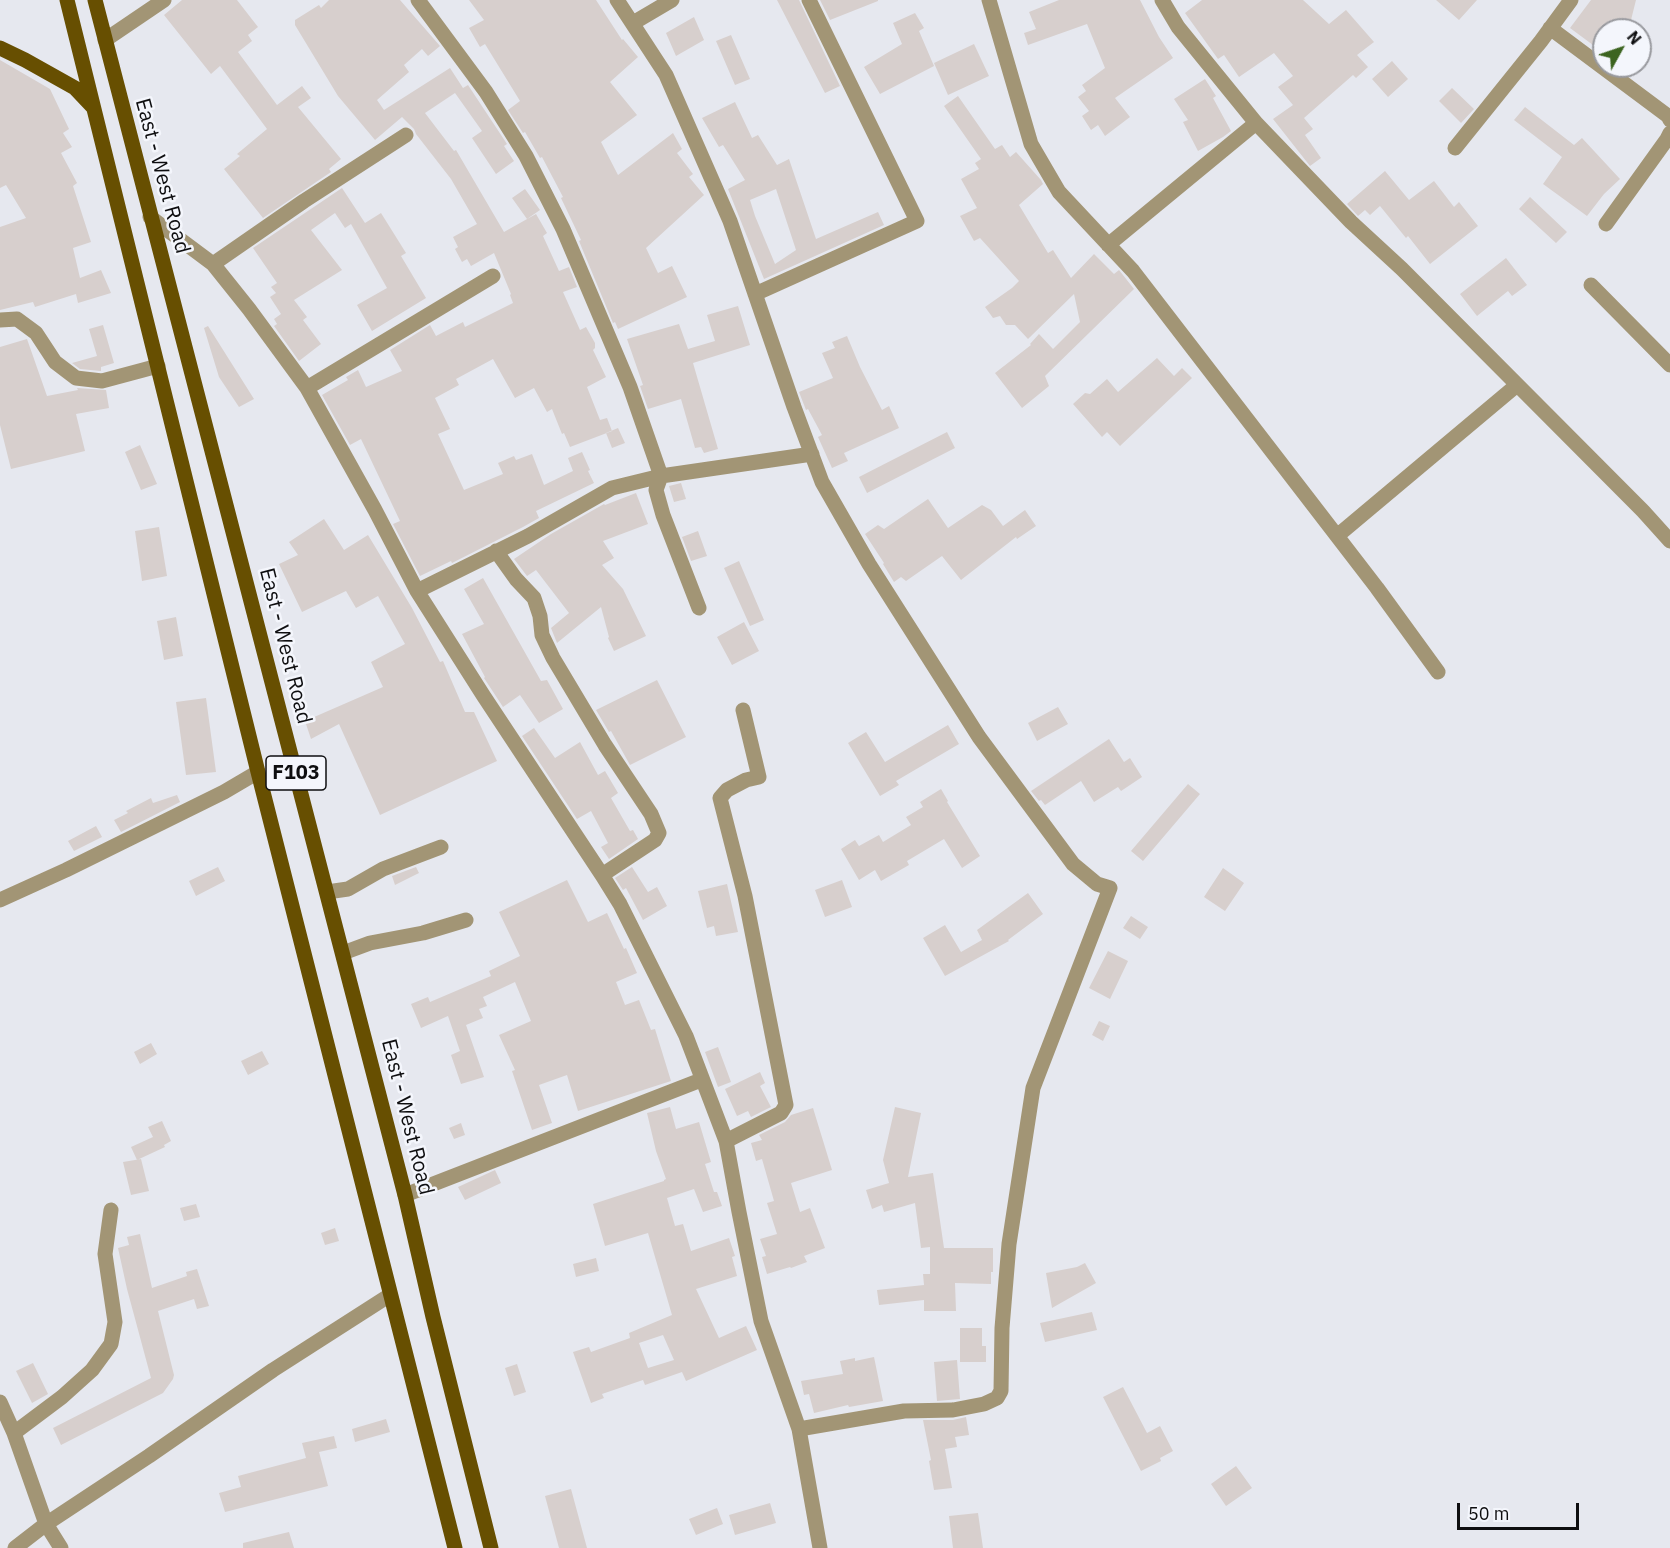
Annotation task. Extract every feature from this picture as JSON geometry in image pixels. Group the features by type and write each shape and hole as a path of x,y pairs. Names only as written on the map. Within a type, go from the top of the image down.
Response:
{"main road":[{"name":"F103","path":"67,0 258,772 455,1548"},
{"name":"East - West Road","path":"95,0 405,1195 491,1548"},
{"path":"0,48 75,88 95,110"}],"street":[{"path":"105,40 164,0"},
{"path":"418,0 486,92 526,156 563,230 630,387 661,476 656,490 663,515 699,608"},
{"path":"617,0 666,75 730,221 822,482 869,564 979,736 1073,864 1097,884 1110,888 1033,1088 1009,1244 1002,1328 1001,1391 997,1398 984,1404 953,1410 904,1412 799,1429"},
{"path":"633,23 672,0"},
{"path":"755,294 917,221 809,0"},
{"path":"989,0 1031,144 1059,192 1133,271 1377,588 1438,672"},
{"path":"1162,0 1178,27 1256,123 1351,222 1402,269 1670,541"},
{"path":"1455,148 1570,0"},
{"path":"1550,28 1668,116 1670,120"},
{"path":"1108,245 1256,123"},
{"path":"1606,224 1670,133"},
{"path":"213,264 304,201 406,135"},
{"path":"150,217 213,264 307,388 417,591 620,904 686,1036 726,1141 761,1321 799,1429 820,1548"},
{"path":"307,388 493,276"},
{"path":"1591,285 1670,365"},
{"path":"0,320 17,319 36,333 56,362 76,378 102,381 158,366"},
{"path":"1337,536 1517,385"},
{"path":"417,591 528,536 612,488 661,476 812,454"},
{"path":"496,551 516,579 534,598 540,616 542,635 553,658 605,746 651,814 658,833 655,840 602,874"},
{"path":"726,1141 782,1113 786,1105 745,896 720,798 726,790 746,780 759,777 742,710"},
{"path":"0,900 87,860 224,792 258,772"},
{"path":"327,892 348,889 383,869 441,847"},
{"path":"343,953 370,943 423,933 466,920"},
{"path":"405,1195 701,1080"},
{"path":"14,1433 62,1397 92,1370 111,1344 115,1322 105,1254 111,1210"},
{"path":"15,1548 46,1524 273,1370 390,1295"},
{"path":"0,1402 14,1433 46,1524 62,1548"}],"building":[{"path":"182,0 237,0 258,27 248,35 252,41 238,52 277,105 302,86 311,98 298,107 341,159 329,169 331,172 263,218 224,169 240,156 237,154 267,129 220,66 211,74 164,15"},
{"path":"329,0 400,0 440,46 428,56 422,49 404,65 409,72 377,100 384,110 450,68 463,88 468,85 507,144 504,146 514,161 496,174 472,138 482,131 455,93 425,113 454,151 456,150 504,232 536,214 547,233 543,236 559,271 569,267 577,287 563,292 580,330 586,327 595,343 593,350 606,377 587,387 600,420 607,418 612,431 570,447 552,409 547,412 534,388 515,398 493,359 456,379 459,385 435,398 450,429 438,434 464,490 503,474 498,463 514,456 516,460 532,454 544,485 573,471 568,458 582,452 594,483 536,511 539,518 523,527 452,563 451,561 420,576 393,524 400,521 361,439 350,445 322,395 348,380 346,377 358,370 366,387 402,371 390,350 430,325 436,336 463,322 465,327 513,303 494,253 471,266 467,259 462,262 455,249 458,247 453,237 477,224 451,179 414,129 402,117 375,140 338,96 295,25 295,20 319,5 321,8"},
{"path":"469,0 596,0 622,40 638,57 610,82 637,115 601,142 618,175 673,133 682,149 677,153 693,174 689,177 704,195 646,248 658,273 672,266 687,297 618,329 615,322 613,323 579,241 581,240 561,198 563,197 542,157 540,158 525,132 523,133 508,110 520,101 485,44 480,47 469,28 484,20"},
{"path":"777,0 799,0 840,86 825,93"},
{"path":"820,0 878,0 878,1 830,20"},
{"path":"1059,0 1140,0 1173,58 1115,98 1130,117 1105,136 1098,125 1091,130 1082,116 1089,111 1078,97 1086,91 1082,85 1105,68 1087,24 1028,45 1024,33 1036,29 1029,12"},
{"path":"1202,0 1303,0 1329,24 1346,10 1374,42 1357,55 1368,67 1356,78 1353,75 1304,118 1313,129 1305,135 1321,158 1310,166 1273,119 1293,105 1278,87 1293,76 1274,53 1239,77 1224,55 1218,59 1185,13"},
{"path":"1436,0 1477,0 1459,20"},
{"path":"1591,0 1636,0 1632,18 1592,18 1592,44 1570,28"},
{"path":"915,13 924,28 919,31 934,66 880,94 864,67 902,44 893,23"},
{"path":"694,17 704,40 676,56 666,33"},
{"path":"731,35 750,79 735,85 716,41"},
{"path":"974,44 989,76 948,95 934,63"},
{"path":"0,60 50,89 69,129 63,133 72,147 61,153 77,183 73,186 91,242 73,248 80,278 101,270 111,293 78,303 76,294 35,307 33,302 0,310 0,227 26,218 6,185 0,188"},
{"path":"1392,61 1408,79 1388,97 1372,79"},
{"path":"1205,79 1216,96 1213,98 1231,131 1198,151 1183,122 1188,120 1174,99"},
{"path":"1452,88 1474,109 1461,123 1439,101"},
{"path":"958,96 995,149 1002,145 1010,157 1016,152 1041,180 1043,184 1019,205 1048,253 1053,250 1071,278 1094,254 1114,274 1119,270 1134,289 1045,376 1049,386 1022,408 995,373 1031,345 1039,334 1053,349 1080,322 1074,294 1028,339 1015,325 1006,325 1000,316 993,318 985,307 1019,281 980,238 974,241 960,216 977,208 961,179 979,169 975,163 981,159 944,106"},
{"path":"735,102 752,138 758,135 777,165 789,159 816,239 878,212 884,225 764,279 728,189 745,180 723,145 719,147 702,118","holes":["776,189 796,250 775,264 750,200"]},
{"path":"1525,107 1574,145 1582,138 1620,179 1604,194 1587,216 1543,184 1562,157 1514,120"},
{"path":"1385,171 1409,200 1434,181 1454,207 1459,202 1478,226 1430,264 1380,206 1370,215 1365,210 1358,216 1347,204"},
{"path":"342,188 365,223 381,213 406,253 401,256 426,298 372,331 357,305 387,288 351,224 345,228 335,213 311,230 342,270 294,300 307,317 303,320 321,344 299,361 274,326 277,324 274,319 281,314 270,297 276,293 271,287 277,283 253,248"},
{"path":"525,189 540,210 527,219 512,198"},
{"path":"1530,197 1567,232 1556,243 1519,209"},
{"path":"1506,258 1527,285 1512,296 1508,291 1477,316 1460,294"},
{"path":"738,306 750,345 693,363 718,449 704,453 701,447 695,448 681,399 648,409 640,386 643,385 627,339 679,324 688,349 715,341 707,315"},
{"path":"103,325 114,363 101,367 101,371 80,369 72,363 97,356 89,329"},
{"path":"208,326 254,399 239,407 219,377 204,328"},
{"path":"847,336 882,410 889,406 899,428 844,453 848,461 832,468 818,437 822,435 808,409 806,410 799,392 833,378 822,353 835,348 832,342"},
{"path":"27,339 47,396 78,390 77,388 106,390 109,408 76,414 85,451 11,469 0,425 0,347"},
{"path":"1157,358 1174,376 1182,368 1192,378 1120,446 1107,432 1102,437 1073,404 1085,393 1090,394 1107,379 1118,392"},
{"path":"618,428 625,443 612,448 606,433"},
{"path":"947,432 955,448 867,493 859,477"},
{"path":"140,445 157,484 141,490 125,452"},
{"path":"681,483 686,499 674,502 669,486"},
{"path":"636,493 648,524 603,541 614,558 602,565 623,589 646,636 614,651 608,638 601,607 557,643 551,628 569,613 536,570 527,576 514,559 551,534 604,504"},
{"path":"928,499 948,528 982,505 991,510 1003,526 1025,510 1036,526 1017,539 1016,537 961,580 942,556 906,581 901,577 894,582 865,534 878,525 884,529"},
{"path":"324,519 344,550 368,535 412,608 440,662 443,661 465,712 474,712 497,761 380,815 339,724 311,739 305,721 383,687 371,662 405,644 378,596 356,608 346,591 302,612 279,564 298,555 289,542"},
{"path":"159,527 167,576 142,581 135,531"},
{"path":"698,531 707,556 691,561 682,537"},
{"path":"739,561 764,620 750,626 724,568"},
{"path":"483,578 541,681 547,680 563,709 539,723 520,695 503,707 484,678 462,634 484,624 464,589"},
{"path":"176,617 183,656 164,660 157,621"},
{"path":"744,622 759,651 732,665 717,637"},
{"path":"657,680 686,737 630,765 596,710"},
{"path":"206,698 216,772 186,775 176,702"},
{"path":"1058,707 1068,724 1037,741 1028,723"},
{"path":"948,725 959,744 896,781 899,785 880,796 848,743 866,732 885,762"},
{"path":"534,728 555,758 580,742 598,775 605,771 618,793 611,798 630,831 633,830 638,839 609,859 601,847 608,843 591,811 577,819 522,736"},
{"path":"1109,739 1124,762 1130,758 1142,777 1121,791 1118,787 1094,802 1081,781 1045,805 1031,791"},
{"path":"1188,784 1200,794 1143,861 1131,851"},
{"path":"941,789 980,856 962,868 944,839 907,861 909,865 881,881 875,870 859,880 841,849 855,840 859,846 879,835 883,842 911,825 906,817 923,807 920,802"},
{"path":"177,795 180,802 121,832 114,820 151,798 153,803"},
{"path":"96,826 102,837 74,851 68,841"},
{"path":"218,867 225,881 196,896 189,881"},
{"path":"416,867 419,873 395,885 392,876"},
{"path":"632,867 648,892 657,887 667,906 643,920 626,888 623,890 615,878"},
{"path":"1223,868 1244,883 1225,911 1204,897"},
{"path":"567,880 588,922 607,913 624,949 626,948 637,973 616,982 625,1005 639,1000 651,1030 655,1029 671,1081 578,1111 567,1075 539,1085 552,1123 532,1130 512,1071 515,1070 499,1035 531,1021 515,982 483,997 487,1006 479,1009 483,1018 466,1025 484,1077 461,1084 451,1055 460,1051 448,1016 421,1028 411,1004 428,997 430,1002 491,976 489,971 520,956 499,912"},
{"path":"842,880 852,907 825,917 815,890"},
{"path":"727,884 738,932 716,936 714,926 707,928 698,891"},
{"path":"1028,893 1043,914 1009,941 945,976 923,938 945,925 961,952 982,940 977,930"},
{"path":"1131,916 1148,927 1140,939 1123,928"},
{"path":"1108,951 1128,961 1110,999 1089,988"},
{"path":"1099,1021 1110,1026 1103,1041 1092,1035"},
{"path":"151,1043 157,1054 140,1064 134,1052"},
{"path":"718,1047 731,1082 718,1087 705,1052"},
{"path":"262,1051 269,1064 248,1075 241,1061"},
{"path":"760,1072 765,1083 760,1086 771,1107 751,1117 748,1111 737,1116 725,1089"},
{"path":"670,1107 676,1129 699,1122 711,1162 705,1164 714,1192 717,1192 722,1206 703,1212 694,1189 667,1198 675,1226 683,1224 691,1251 729,1238 735,1256 732,1257 737,1276 696,1289 719,1338 746,1326 757,1350 686,1381 682,1372 645,1385 643,1380 602,1394 604,1398 591,1403 573,1352 589,1347 591,1352 630,1338 629,1333 672,1315 648,1233 605,1246 593,1204 666,1179 656,1151 647,1113","holes":["663,1335 674,1360 648,1368 639,1343"]},
{"path":"895,1107 921,1113 908,1177 933,1173 944,1248 993,1248 991,1284 955,1283 956,1311 924,1311 924,1300 879,1305 877,1290 924,1285 923,1274 930,1274 930,1247 921,1248 915,1203 884,1212 882,1205 872,1209 866,1190 889,1183 883,1160"},
{"path":"813,1108 832,1170 791,1183 800,1212 810,1208 825,1248 804,1256 807,1262 767,1274 762,1257 766,1256 760,1239 777,1234 767,1203 774,1201 762,1159 756,1161 751,1143 762,1140 759,1135 785,1122 791,1115"},
{"path":"162,1121 171,1141 164,1145 165,1147 137,1160 131,1147 153,1137 148,1127"},
{"path":"461,1123 465,1135 454,1139 449,1128"},
{"path":"141,1159 149,1191 131,1195 123,1162"},
{"path":"495,1170 501,1183 465,1200 458,1187"},
{"path":"196,1204 200,1217 184,1221 180,1208"},
{"path":"335,1228 339,1241 325,1245 321,1233"},
{"path":"140,1234 152,1288 187,1276 186,1272 197,1269 209,1306 197,1309 194,1299 158,1311 174,1375 163,1393 61,1445 53,1428 151,1378 118,1248 129,1245 127,1237"},
{"path":"596,1258 599,1271 576,1277 573,1264"},
{"path":"1085,1263 1096,1283 1052,1308 1046,1273 1077,1267"},
{"path":"1092,1312 1097,1330 1045,1342 1040,1323"},
{"path":"960,1328 982,1328 982,1346 986,1346 986,1362 960,1362"},
{"path":"874,1357 883,1401 849,1407 848,1405 814,1413 809,1394 804,1395 801,1381 843,1374 840,1361"},
{"path":"957,1360 960,1399 937,1401 934,1362"},
{"path":"33,1363 48,1394 32,1403 16,1371"},
{"path":"517,1364 526,1392 514,1396 505,1368"},
{"path":"1123,1387 1147,1433 1160,1426 1173,1451 1160,1458 1161,1461 1141,1471 1103,1397"},
{"path":"966,1417 969,1435 955,1437 957,1447 945,1449 952,1488 934,1490 923,1420 953,1420"},
{"path":"386,1419 390,1432 355,1442 352,1429"},
{"path":"334,1436 337,1448 319,1452 328,1486 225,1512 219,1493 241,1487 238,1476 306,1458 302,1443"},
{"path":"1236,1466 1252,1488 1226,1506 1211,1484"},
{"path":"571,1489 587,1548 559,1548 545,1496"},
{"path":"770,1503 776,1523 735,1535 729,1515"},
{"path":"717,1508 723,1524 696,1535 689,1519"},
{"path":"978,1513 983,1548 953,1548 949,1516"},
{"path":"289,1532 294,1548 243,1548 243,1543"}]}
